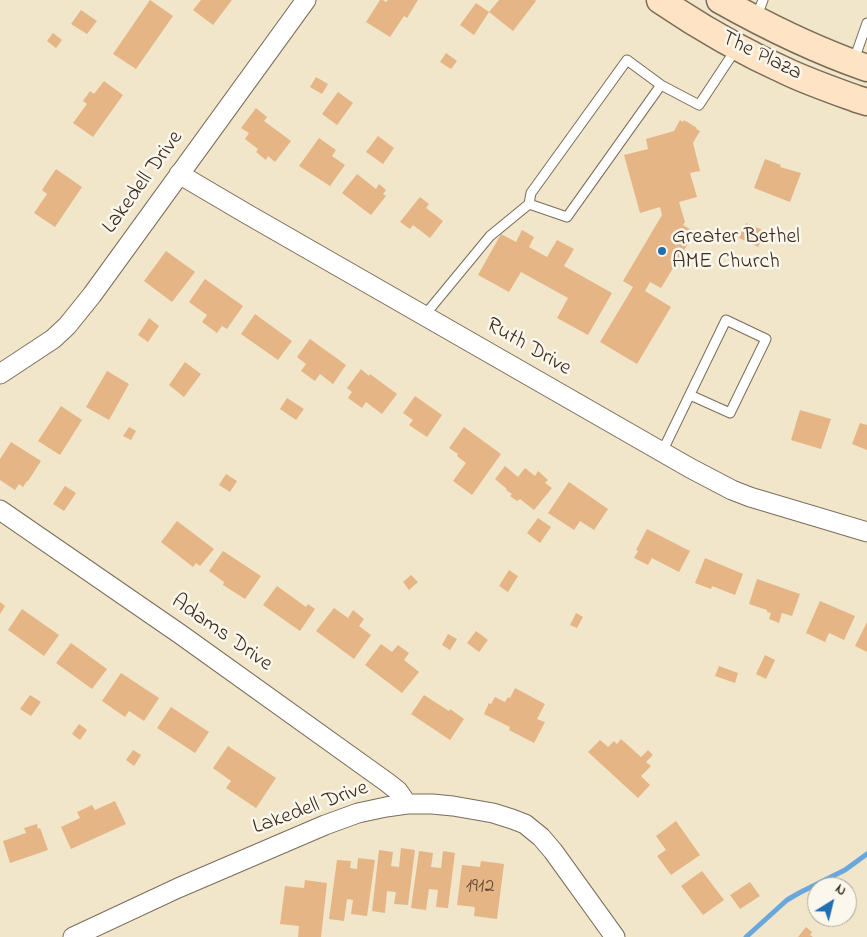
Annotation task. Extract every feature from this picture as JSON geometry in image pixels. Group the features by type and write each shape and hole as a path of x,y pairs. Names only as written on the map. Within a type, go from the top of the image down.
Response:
{"main road":[{"name":"The Plaza","path":"660,0 686,18 790,74 867,102"},
{"name":"The Plaza","path":"720,0 759,10 803,44 860,66"}],"street":[{"name":"Lakedell Drive","path":"0,374 53,339 67,326 92,295 306,0"},
{"name":"Ruth Drive","path":"180,174 707,477 750,497 867,532"},
{"name":"Adams Drive","path":"0,510 180,634 388,783 398,791 407,804"},
{"name":"Lakedell Drive","path":"72,937 178,888 325,825 358,813 407,804 453,806 493,813 525,824 541,837 553,851 615,937"}],"lane":[{"path":"860,66 867,23"},
{"path":"424,316 490,236 529,204 531,193 627,60 661,85 699,105 737,47"},
{"path":"529,204 567,217 661,85"},
{"path":"662,452 726,320 766,339 730,413 690,395"}],"building":[{"path":"150,0 173,16 136,69 113,54"},
{"path":"201,0 232,0 213,25 193,10"},
{"path":"380,0 386,2 388,0 418,0 407,18 404,16 390,37 366,22"},
{"path":"499,0 536,1 513,31 489,12"},
{"path":"476,3 489,12 474,35 460,25"},
{"path":"81,10 97,21 87,34 71,24"},
{"path":"53,33 62,40 56,48 47,41"},
{"path":"446,53 457,61 451,69 440,62"},
{"path":"316,77 328,84 322,94 310,87"},
{"path":"104,81 123,95 93,137 73,123 87,104 83,101 90,91 94,94"},
{"path":"338,92 353,103 337,125 322,114"},
{"path":"256,108 267,117 264,121 291,141 275,162 268,156 266,160 256,152 258,149 245,139 249,133 241,128"},
{"name":"Greater Bethel AME Church","path":"680,120 683,122 684,120 700,131 693,143 700,171 690,173 697,197 679,202 685,222 683,225 695,232 661,288 650,282 645,291 671,307 637,364 600,342 633,287 623,281 662,215 660,207 640,213 624,155 648,149 646,139 674,131"},
{"path":"378,136 394,148 383,164 366,152"},
{"path":"319,138 336,150 332,156 345,165 330,186 299,166"},
{"path":"765,159 781,165 780,167 801,173 790,202 754,188"},
{"path":"56,169 82,187 55,227 34,213 47,194 42,190"},
{"path":"357,174 376,189 379,184 386,190 383,194 386,196 371,215 342,193"},
{"path":"420,197 429,204 426,208 443,221 430,238 413,225 410,229 400,222"},
{"path":"746,223 765,231 758,247 739,238"},
{"path":"522,230 534,237 529,247 547,257 557,240 574,249 564,266 612,293 588,335 557,318 568,298 521,272 509,292 478,275 501,234 516,242"},
{"path":"166,251 195,272 172,302 144,281"},
{"path":"205,279 243,306 227,329 222,326 217,333 202,322 207,315 189,302"},
{"path":"255,314 292,341 278,360 241,334"},
{"path":"149,318 159,326 148,342 138,335"},
{"path":"310,339 346,365 333,384 320,374 315,381 301,371 306,364 297,357"},
{"path":"185,362 201,374 184,397 169,385"},
{"path":"361,369 397,394 382,414 366,402 362,408 348,398 352,392 347,388"},
{"path":"107,371 129,384 109,420 86,407"},
{"path":"415,396 442,415 427,437 409,425 413,420 403,413"},
{"path":"287,398 304,409 296,420 280,409"},
{"path":"61,406 82,420 60,455 38,441"},
{"path":"800,410 831,419 821,449 791,440"},
{"path":"860,423 867,425 867,450 852,444"},
{"path":"129,427 136,431 131,440 123,436"},
{"path":"464,427 501,454 472,495 453,481 466,463 449,448"},
{"path":"11,442 41,461 23,487 19,484 15,490 0,480 0,459"},
{"path":"505,466 518,477 525,468 535,476 538,471 548,480 545,483 552,488 534,510 520,499 517,501 510,496 512,494 495,479"},
{"path":"226,474 237,481 230,492 219,485"},
{"path":"569,482 608,509 594,530 580,521 574,530 548,513"},
{"path":"65,486 76,493 64,511 53,504"},
{"path":"538,518 551,527 540,543 527,533"},
{"path":"177,521 214,549 200,566 196,563 193,567 161,542"},
{"path":"647,529 690,551 679,572 652,558 648,565 634,558"},
{"path":"223,551 261,576 245,599 223,585 224,582 209,571"},
{"path":"705,558 743,574 735,595 712,586 711,589 695,583"},
{"path":"509,570 518,576 508,592 499,586"},
{"path":"411,575 418,582 409,590 403,582"},
{"path":"757,579 800,594 792,616 782,613 779,623 769,619 771,613 767,612 767,610 749,604"},
{"path":"277,586 306,607 308,604 315,609 300,631 263,605"},
{"path":"820,601 855,616 844,640 829,633 825,642 806,633"},
{"path":"0,602 5,606 0,614"},
{"path":"334,608 348,618 353,610 364,619 359,626 371,635 354,659 316,631"},
{"path":"22,609 59,635 44,656 8,630"},
{"path":"576,613 583,617 577,628 570,625"},
{"path":"867,622 867,652 855,646"},
{"path":"476,631 488,640 479,652 467,643"},
{"path":"448,634 457,639 450,650 442,645"},
{"path":"71,643 107,669 92,689 56,663"},
{"path":"381,644 392,652 398,645 409,653 404,660 419,672 402,693 365,665"},
{"path":"765,655 775,660 766,679 756,674"},
{"path":"719,666 738,673 735,683 715,676"},
{"path":"121,673 159,698 144,721 129,711 125,717 102,701"},
{"path":"515,688 545,704 537,719 545,722 534,743 509,730 510,727 484,714 489,703 491,704 495,697 505,702 508,697 510,698"},
{"path":"30,695 41,702 31,716 20,709"},
{"path":"424,695 464,719 450,740 411,714"},
{"path":"171,707 209,732 195,753 157,728"},
{"path":"79,724 87,730 80,740 72,734"},
{"path":"621,739 641,757 648,750 653,755 646,762 651,766 641,776 650,785 638,798 588,752 600,740 608,747 614,741 617,744"},
{"path":"228,746 276,778 256,808 226,788 231,781 213,768"},
{"path":"133,750 141,755 134,766 126,760"},
{"path":"115,801 126,824 71,849 61,827 80,818 77,812 92,805 95,810"},
{"path":"676,821 700,855 671,875 657,856 666,850 656,836"},
{"path":"37,824 48,850 10,863 3,841 26,833 24,828"},
{"path":"401,848 415,850 408,905 394,904 396,892 387,891 385,913 372,911 379,850 393,852 391,866 399,867"},
{"path":"419,851 433,853 431,867 441,868 443,851 455,853 448,908 436,907 438,890 429,889 426,910 411,908"},
{"path":"358,858 375,860 367,916 351,914 353,900 347,899 344,921 329,919 337,860 351,861 350,868 357,869"},
{"path":"481,861 504,864 497,919 474,916 475,907 457,905 462,865 480,867"},
{"path":"702,871 724,900 703,915 681,886"},
{"path":"305,880 327,883 321,937 298,937 299,926 280,924 285,886 304,888"},
{"path":"750,882 760,896 740,909 730,895"},
{"path":"806,927 812,932 810,935 813,937 798,937"}],"waterway":[{"path":"746,937 787,900 845,870 867,854"}],"place":[{"name":"Greater Bethel AME Church","path":"662,251"}]}
